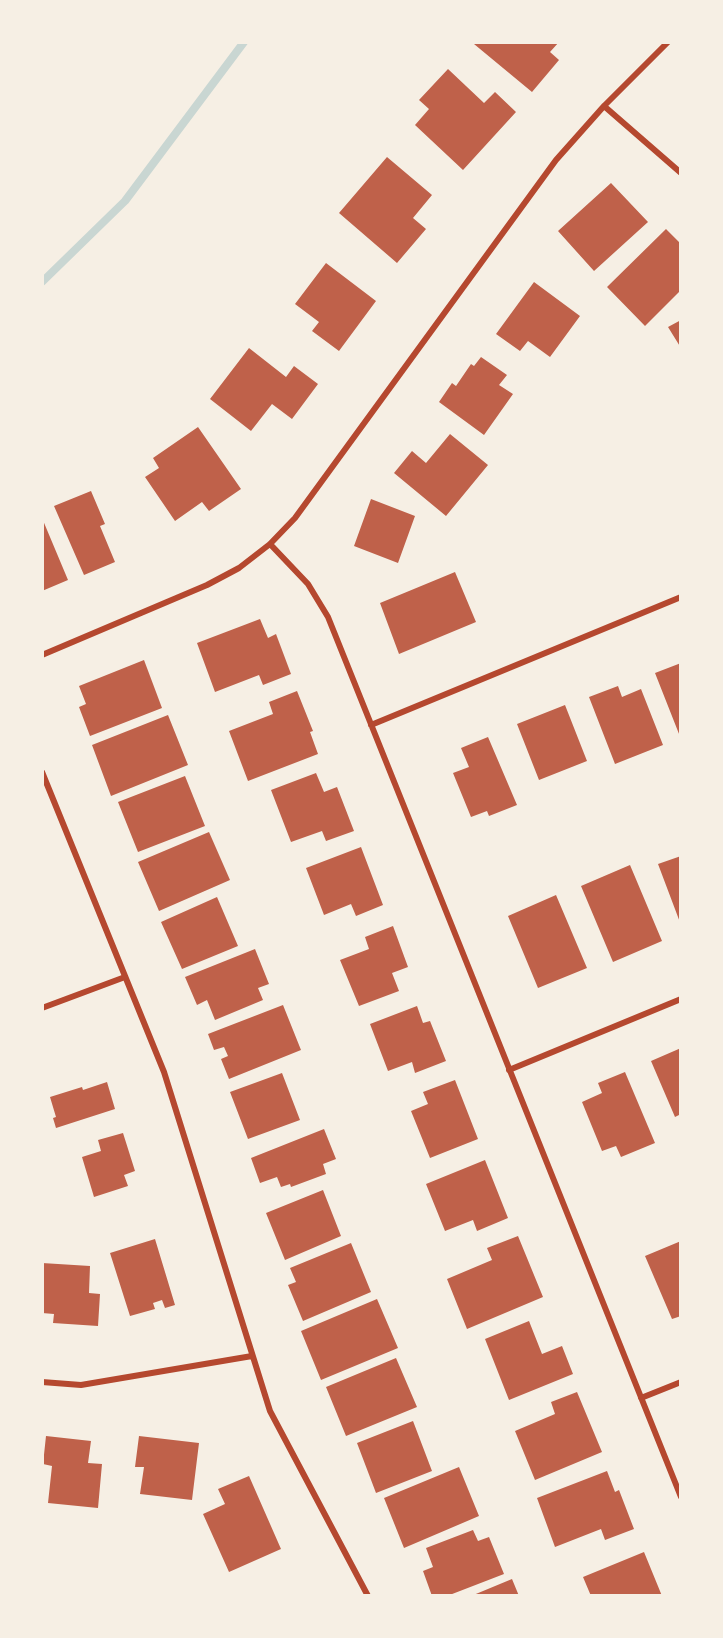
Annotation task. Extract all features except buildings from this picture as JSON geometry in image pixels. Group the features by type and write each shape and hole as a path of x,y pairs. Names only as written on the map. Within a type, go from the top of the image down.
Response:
{"street":[{"path":"42,655 207,585 239,568 270,544 295,518 556,160 604,106 668,42"},
{"path":"604,106 681,173"},
{"path":"270,544 308,584 318,599 371,725 681,1497"},
{"path":"371,725 681,597"},
{"path":"42,772 164,1072 270,1411 368,1596"},
{"path":"42,1008 125,976"},
{"path":"509,1070 681,999"},
{"path":"42,1382 81,1385 252,1356"},
{"path":"641,1398 681,1382"}],"waterway":[{"path":"42,282 125,201 244,42"}]}
